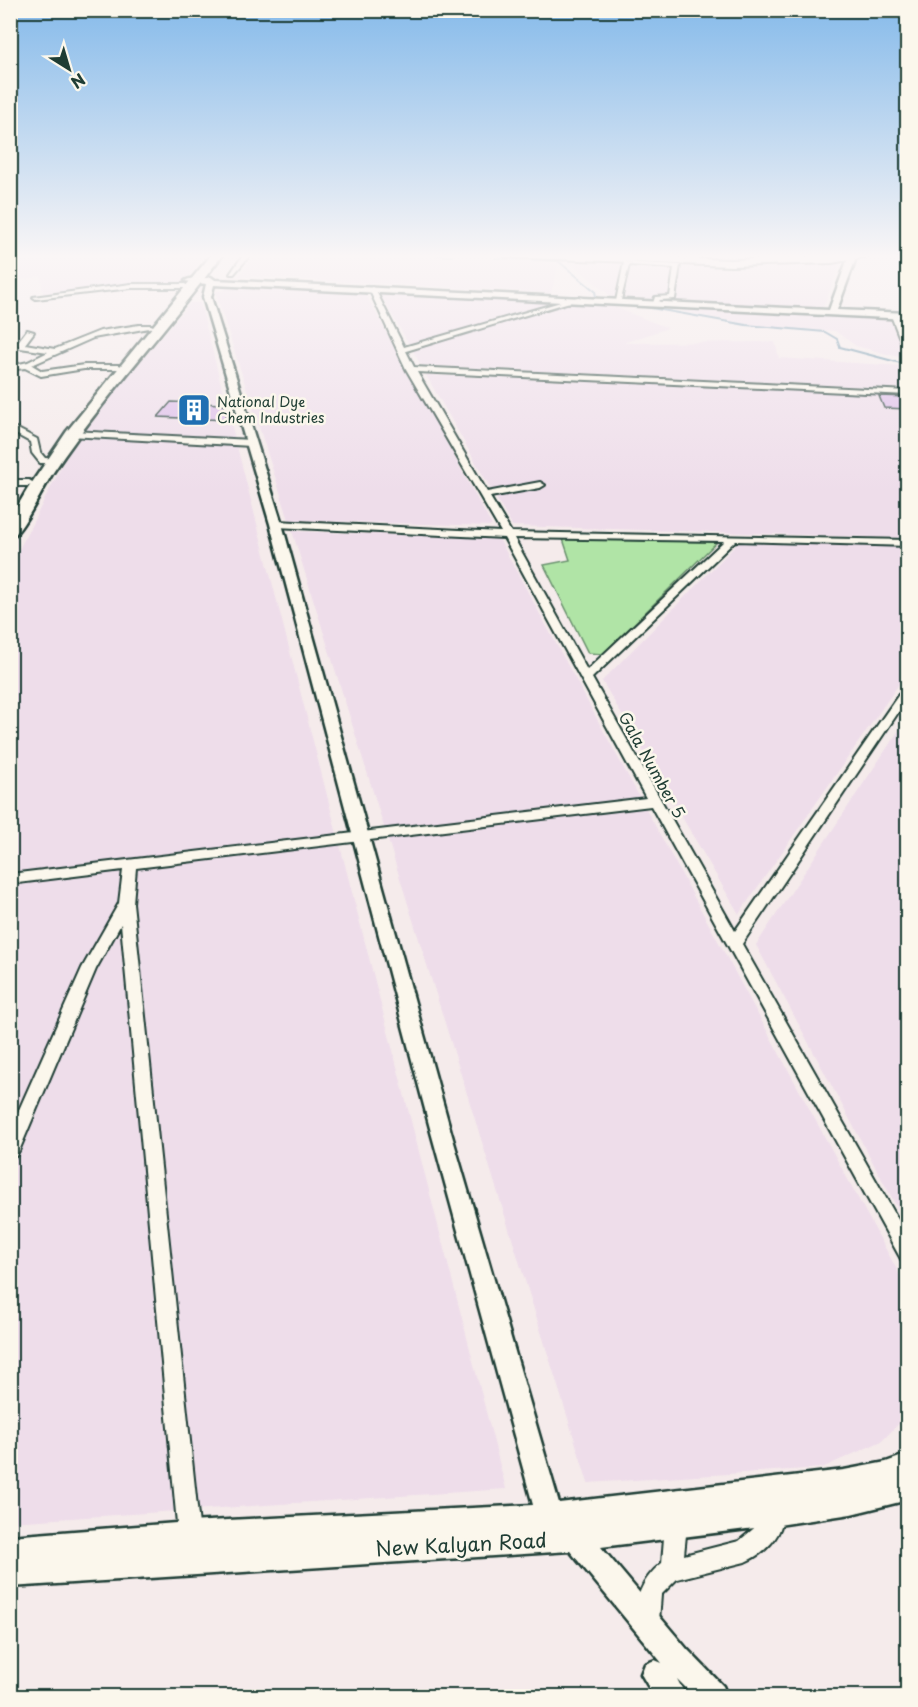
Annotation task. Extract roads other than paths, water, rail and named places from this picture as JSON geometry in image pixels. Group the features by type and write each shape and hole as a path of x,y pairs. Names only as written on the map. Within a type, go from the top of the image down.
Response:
{"main road":[{"path":"10,515 29,483 72,434 147,334"},
{"path":"10,534 48,461 119,367 151,334"}],"street":[{"path":"21,344 29,334"},
{"path":"10,368 41,361 55,351 100,334"},
{"path":"218,334 276,524 441,1132 561,1531 611,1579 648,1625 712,1696"},
{"name":"Gala Number 5","path":"392,334 410,369 508,535 653,801 735,942 908,1255"},
{"path":"400,350 457,334"},
{"path":"901,334 908,349"},
{"path":"10,344 55,351"},
{"path":"26,365 41,375 84,367 119,367"},
{"path":"410,369 908,393"},
{"path":"10,427 34,441 36,453 48,461"},
{"path":"72,434 252,443"},
{"path":"10,483 29,483"},
{"path":"484,495 540,485"},
{"path":"276,524 508,535 908,543"},
{"path":"585,678 733,538"},
{"path":"735,942 908,689"},
{"path":"10,879 653,801"},
{"path":"130,864 126,903 189,1535"},
{"path":"10,1151 89,968 126,903"},
{"name":"New Kalyan Road","path":"10,1574 561,1531 844,1484 886,1475 908,1467"},
{"name":"New Kalyan Road","path":"628,1520 676,1525 850,1501 898,1491 908,1486"},
{"path":"648,1625 648,1596 656,1581 672,1569 745,1551 769,1530 772,1513"},
{"path":"672,1569 676,1525"},
{"name":"New Kalyan Road","path":"10,1550 189,1535 561,1531"}],"waterway":[{"path":"828,334 837,339 840,347 908,365"}],"place":[{"name":"National Dye Chem Industries","path":"194,410"}]}
